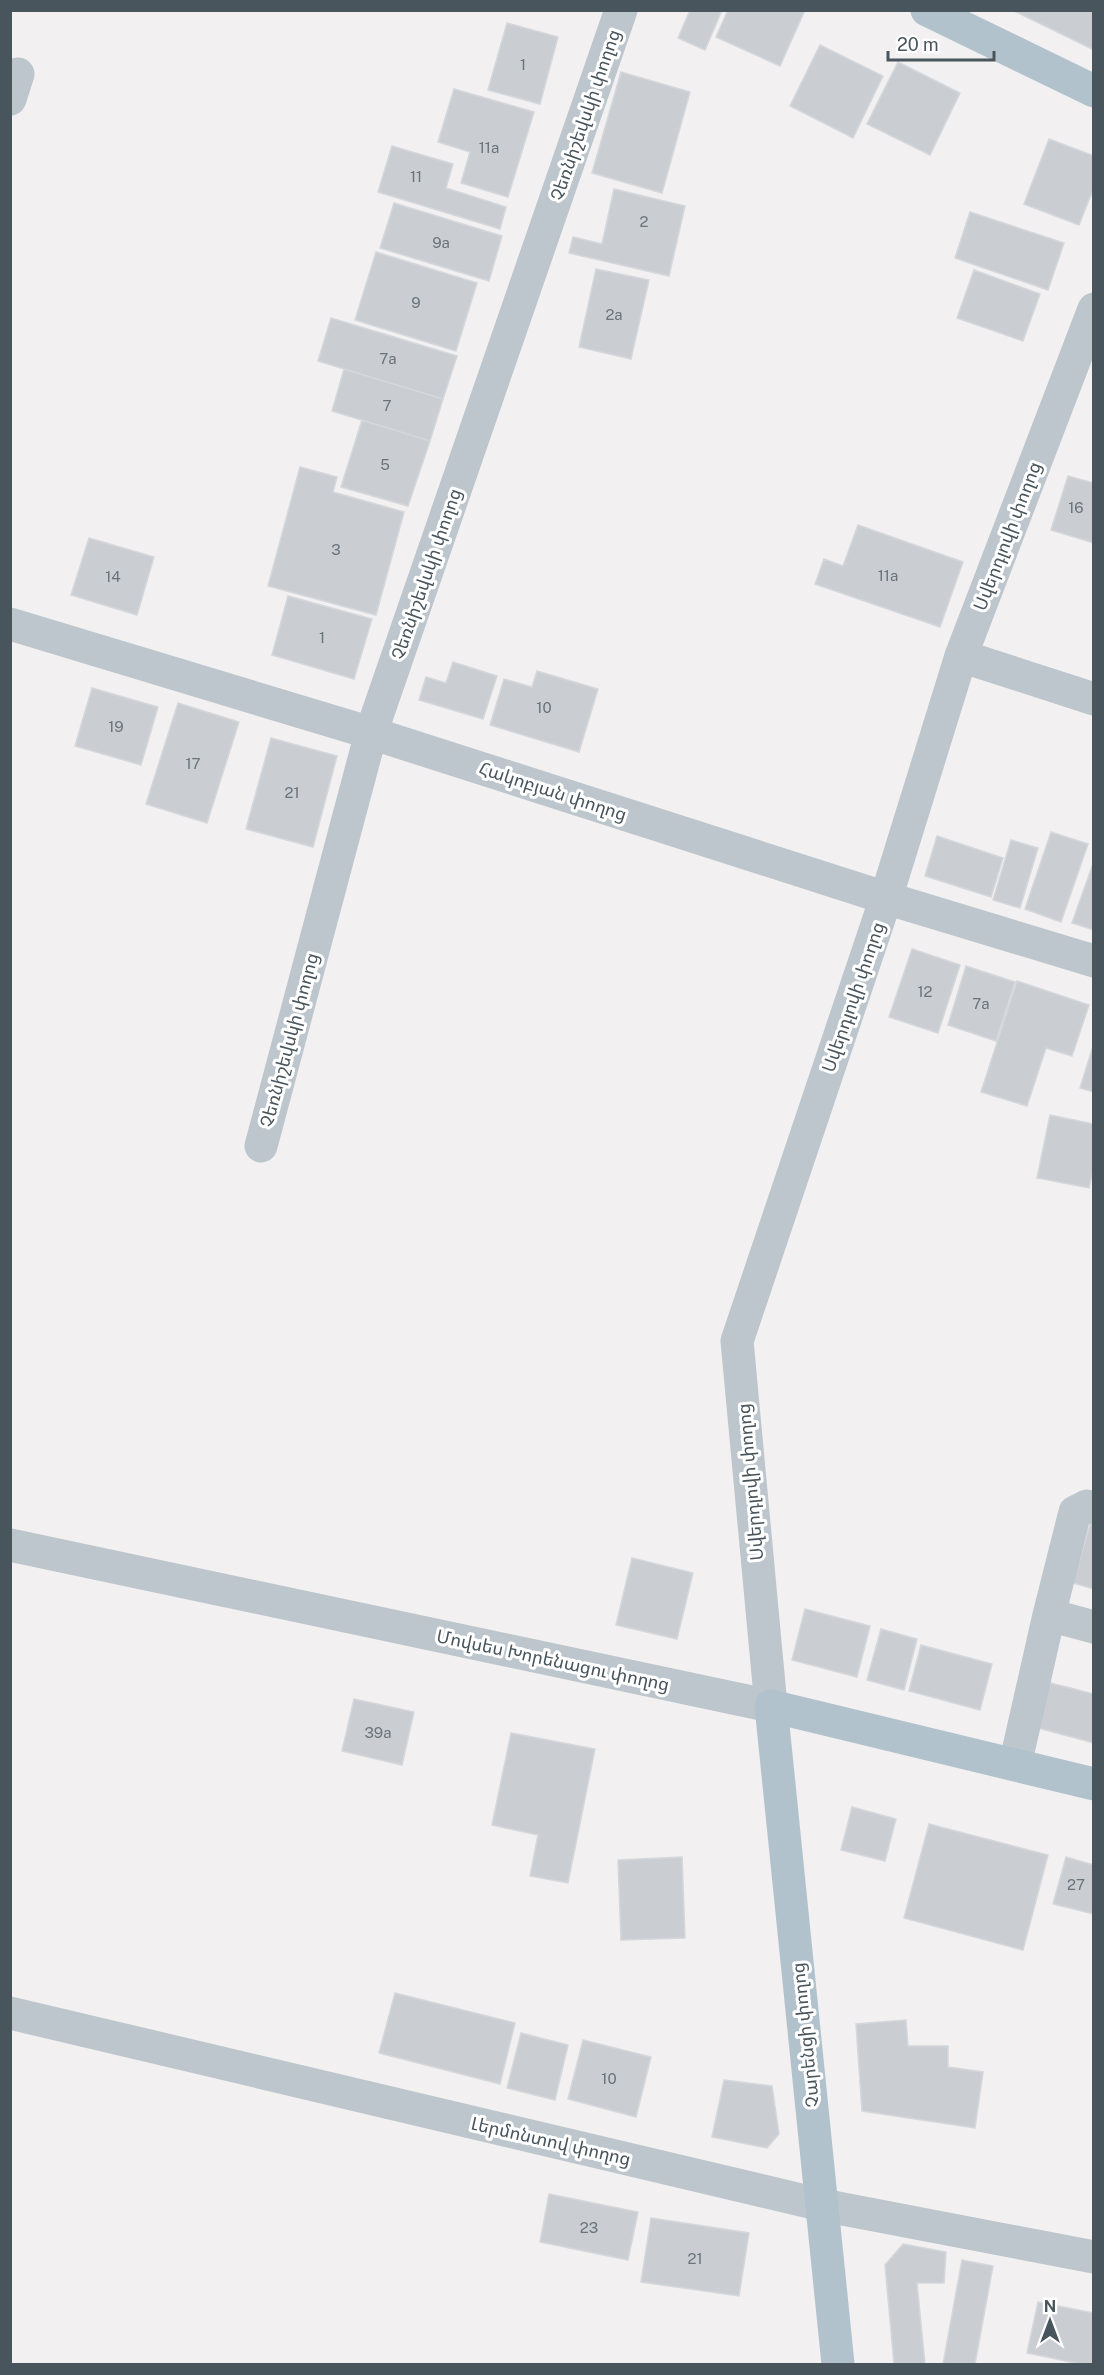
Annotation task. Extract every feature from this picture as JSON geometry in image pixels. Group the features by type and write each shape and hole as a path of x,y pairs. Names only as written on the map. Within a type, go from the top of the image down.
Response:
{"main road":[{"path":"927,10 1094,91"},
{"name":"Մովսես Խորենացու փողոց","path":"771,1706 1094,1784"},
{"name":"Չարենցի փողոց","path":"771,1706 838,2364"}],"street":[{"name":"Չեռնիշեվսկի փողոց","path":"261,1146 371,733 621,10"},
{"name":"Սվերդլովի փողոց","path":"771,1706 737,1341 886,898 961,656 1094,309"},
{"name":"Հակոբյան փողոց","path":"10,624 371,733 886,898 1094,961"},
{"path":"961,656 1094,699"},
{"path":"1015,1765 1075,1512 1087,1506 1094,1508"},
{"name":"Մովսես Խորենացու փողոց","path":"10,1545 771,1706"},
{"path":"1049,1615 1094,1627"},
{"name":"Լերմոնտով փողոց","path":"10,2013 822,2205 1094,2257"}],"building":[{"path":"690,10 722,10 705,50 678,38"},
{"path":"728,10 805,10 780,66 716,37"},
{"path":"1012,10 1094,10 1094,50"},
{"path":"507,23 558,37 540,104 488,90"},
{"path":"820,45 883,76 853,138 790,106"},
{"path":"898,62 960,93 930,155 867,124"},
{"path":"621,72 690,92 662,193 592,173"},
{"path":"454,89 534,112 508,197 461,183 470,152 438,142"},
{"path":"1049,139 1094,156 1094,187 1079,225 1024,204"},
{"path":"392,146 453,164 446,188 506,207 500,229 378,192"},
{"path":"614,189 685,206 669,276 569,253 573,237 602,244"},
{"path":"394,203 502,236 489,281 380,248"},
{"path":"970,212 1064,243 1048,290 955,258"},
{"path":"376,252 477,283 456,351 355,320"},
{"path":"596,269 649,280 631,359 579,347"},
{"path":"974,270 1040,294 1023,341 957,318"},
{"path":"331,318 457,356 443,399 318,361"},
{"path":"344,369 443,399 430,441 332,411"},
{"path":"362,420 430,441 408,506 341,487"},
{"path":"300,467 337,477 333,492 404,512 376,615 268,586"},
{"path":"1068,476 1094,482 1094,543 1051,530"},
{"path":"858,525 963,562 940,627 815,584 824,559 843,566"},
{"path":"89,538 154,557 137,615 71,595"},
{"path":"288,596 372,619 354,679 272,655"},
{"path":"453,662 497,676 483,719 419,700 426,677 446,683"},
{"path":"537,671 598,689 579,752 490,725 504,679 532,687"},
{"path":"92,688 158,707 141,765 75,746"},
{"path":"178,703 239,722 207,823 146,804"},
{"path":"271,738 337,756 313,847 246,829"},
{"path":"1051,832 1088,844 1061,922 1025,909"},
{"path":"937,836 1003,858 991,897 925,876"},
{"path":"1011,840 1038,848 1020,908 993,900"},
{"path":"1094,861 1094,930 1072,923"},
{"path":"912,949 960,965 938,1033 889,1017"},
{"path":"966,966 1015,982 996,1041 948,1025"},
{"path":"1017,981 1089,1005 1072,1056 1046,1048 1027,1106 981,1092"},
{"path":"1094,1043 1094,1092 1080,1088"},
{"path":"1050,1115 1094,1124 1094,1166 1089,1188 1037,1178"},
{"path":"1094,1514 1094,1589 1073,1583"},
{"path":"632,1558 693,1573 677,1639 616,1625"},
{"path":"805,1609 870,1626 857,1677 792,1660"},
{"path":"881,1629 917,1639 904,1690 867,1680"},
{"path":"921,1645 992,1664 980,1710 909,1691"},
{"path":"1039,1680 1094,1694 1094,1743 1027,1725"},
{"path":"354,1699 414,1712 402,1765 342,1751"},
{"path":"511,1733 595,1749 568,1883 530,1876 538,1835 492,1825"},
{"path":"852,1807 896,1819 885,1861 841,1850"},
{"path":"929,1824 1048,1855 1023,1950 904,1918"},
{"path":"682,1857 685,1938 621,1940 618,1860"},
{"path":"1066,1857 1094,1865 1094,1914 1053,1904"},
{"path":"395,1993 515,2023 500,2084 379,2053"},
{"path":"906,2020 908,2046 948,2046 948,2067 983,2072 975,2128 862,2111 856,2024"},
{"path":"521,2033 568,2045 555,2100 507,2088"},
{"path":"583,2040 651,2057 636,2117 568,2099"},
{"path":"724,2080 772,2086 779,2134 767,2148 712,2137"},
{"path":"549,2194 638,2212 628,2260 540,2242"},
{"path":"651,2218 749,2233 739,2296 641,2282"},
{"path":"903,2244 946,2252 944,2283 917,2283 925,2364 894,2364 885,2265"},
{"path":"962,2260 993,2266 975,2364 943,2364"},
{"path":"1038,2302 1094,2313 1094,2364 1080,2364 1027,2353"}]}
